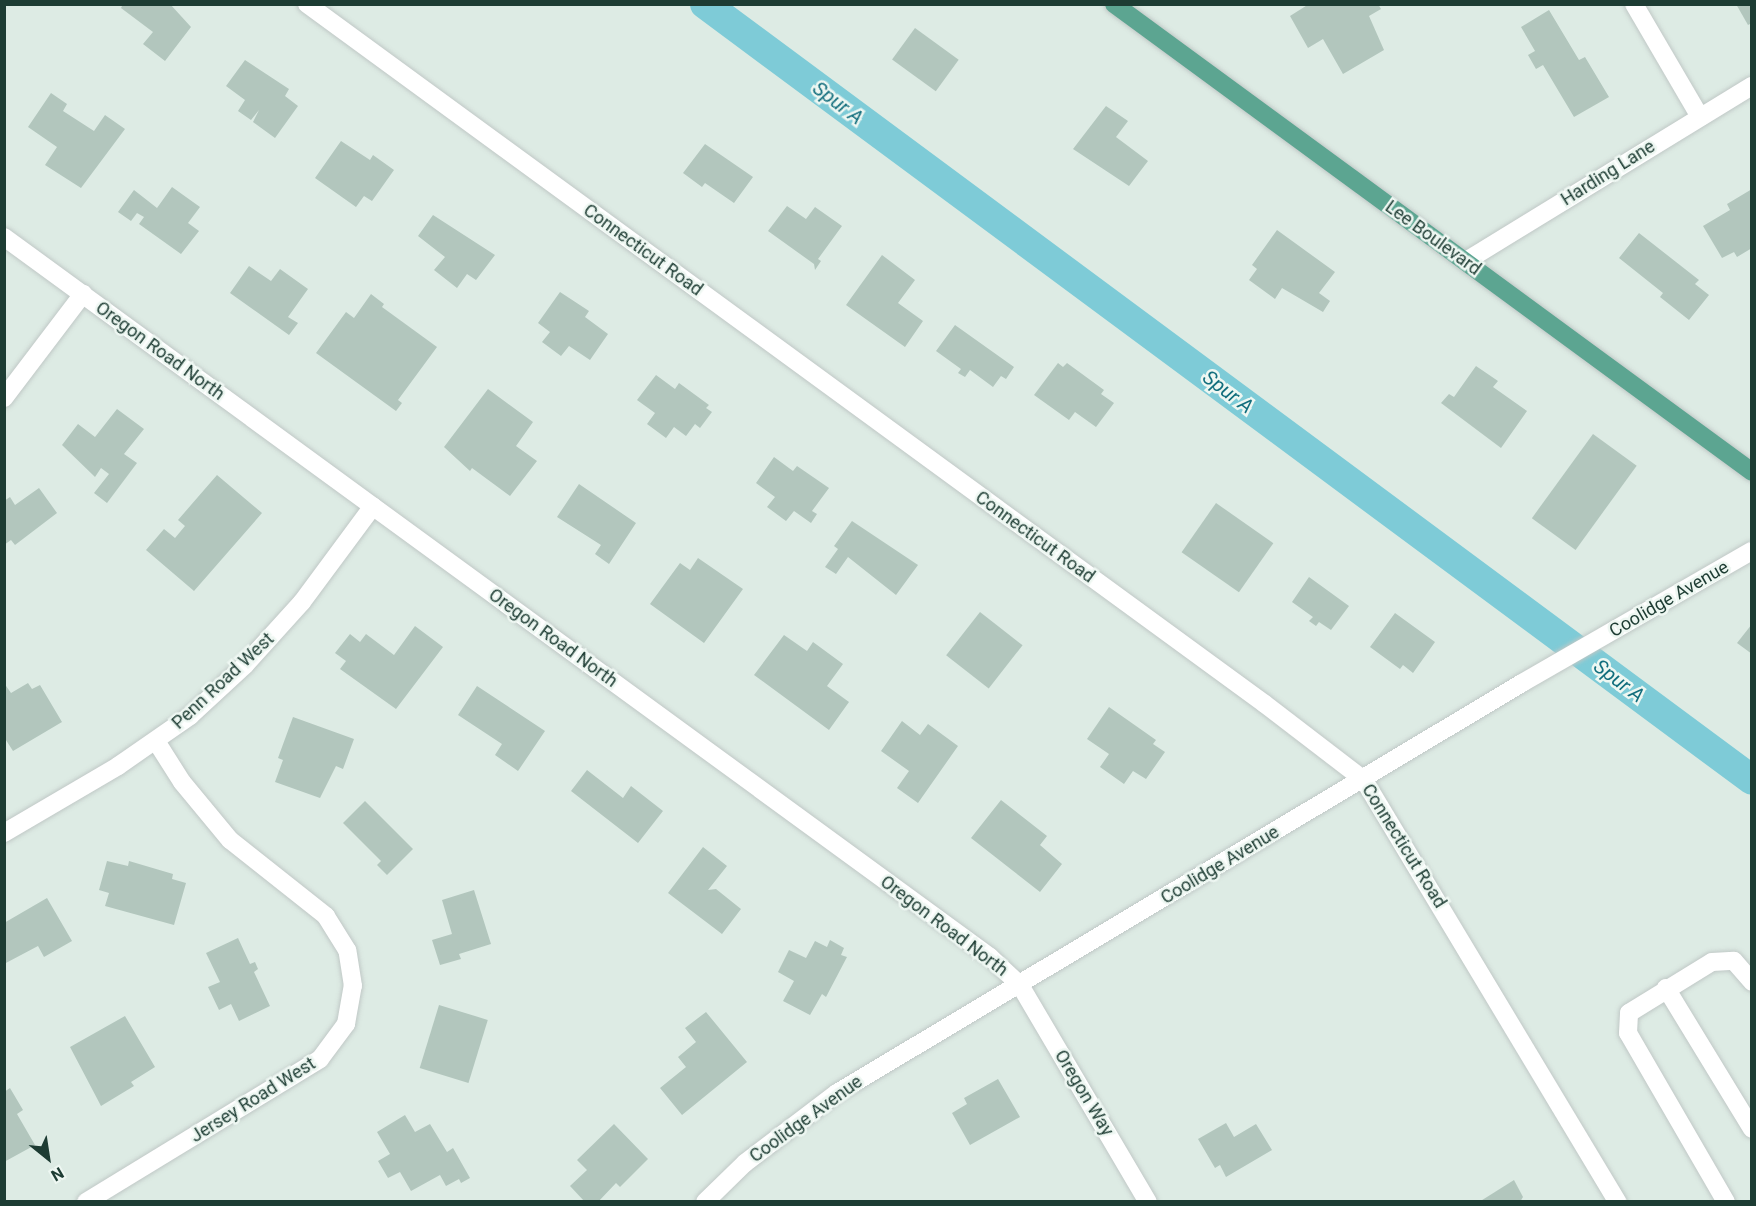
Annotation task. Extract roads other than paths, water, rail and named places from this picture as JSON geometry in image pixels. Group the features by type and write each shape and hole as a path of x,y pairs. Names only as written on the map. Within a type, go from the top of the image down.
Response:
{"main road":[{"name":"Lee Boulevard","path":"1114,4 1752,472"}],"street":[{"name":"Connecticut Road","path":"308,4 1265,704 1364,780 1618,1202"},
{"path":"1635,4 1700,117"},
{"name":"Harding Lane","path":"1466,261 1752,86"},
{"name":"Oregon Road North","path":"4,237 990,957 1020,985"},
{"path":"4,398 83,294"},
{"name":"Penn Road West","path":"4,833 156,741 190,716 245,665 302,602 373,506"},
{"name":"Coolidge Avenue","path":"705,1202 745,1163 837,1094 1364,780 1522,682 1752,551"},
{"name":"Jersey Road West","path":"86,1202 320,1059 346,1024 353,986 346,950 326,916 303,894 230,840 182,782 156,741"},
{"path":"1726,1202 1628,1033 1629,1013 1666,988 1712,962 1734,961 1752,982"},
{"name":"Oregon Way","path":"1020,985 1148,1202"},
{"path":"1666,988 1752,1129"}],"waterway":[{"name":"Spur A","path":"705,4 1752,780"}]}
